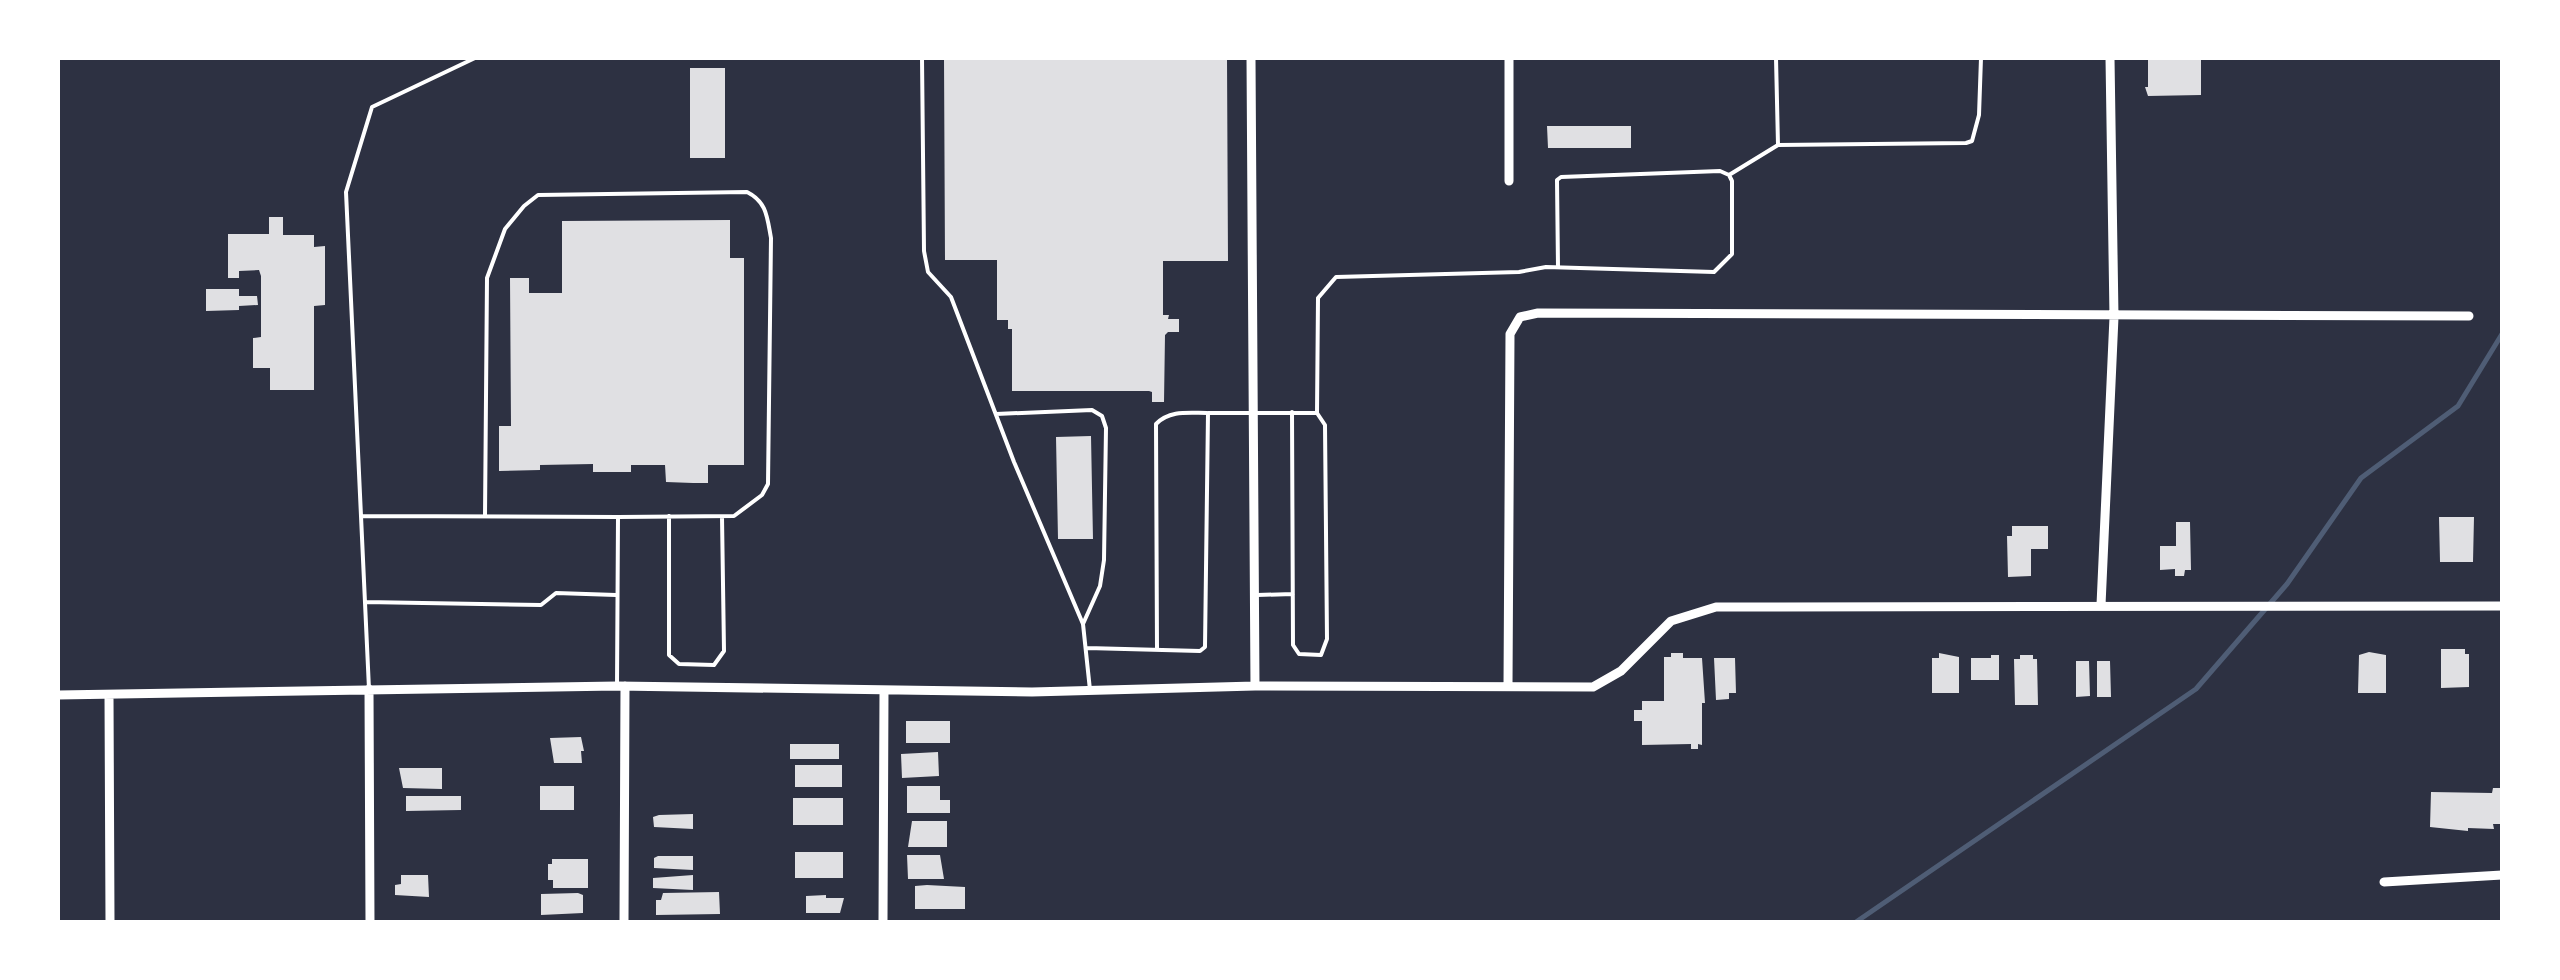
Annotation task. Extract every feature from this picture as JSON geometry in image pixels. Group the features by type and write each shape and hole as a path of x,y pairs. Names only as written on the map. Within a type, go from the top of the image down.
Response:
{"street":[{"path":"1251,58 1255,686"},
{"path":"1509,58 1509,181"},
{"path":"2101,605 2114,317 2110,58"},
{"path":"1508,686 1510,334 1515,321 1538,313 2470,316"},
{"path":"58,695 621,686 884,691 1593,686 1621,671 1670,621 1716,608 2502,606"},
{"path":"621,686 624,922"},
{"path":"369,689 370,922"},
{"path":"883,922 884,691"},
{"path":"109,695 110,922"},
{"path":"2384,882 2502,874"}],"lane":[{"path":"369,689 346,192 372,107 476,58"},
{"path":"922,58 928,272 951,296 1083,624 1090,690"},
{"path":"1776,58 1778,145"},
{"path":"1728,175 1778,145 1972,141 1979,115 1980,58"},
{"path":"1292,412 1295,652 1321,655 1327,639 1326,424 1318,412 1318,298 1336,277 1518,272 1558,267 1714,272 1732,254 1732,181 1720,171 1561,177 1557,180 1558,267"},
{"path":"362,516 618,517 722,516 742,512 762,495 768,484 770,238 764,206 758,198 747,192 538,196 505,229 487,278 485,516"},
{"path":"996,414 1092,410 1102,416 1106,428 1104,560 1100,586 1083,624"},
{"path":"1157,650 1156,424 1162,417 1175,414 1318,412"},
{"path":"1087,648 1204,647 1208,414"},
{"path":"669,516 669,655 679,664 714,665 724,651 722,516"},
{"path":"618,517 621,686"},
{"path":"365,602 541,606 556,593 618,595"},
{"path":"1254,594 1293,594"}],"building":[{"path":"944,58 1227,58 1228,261 1163,261 1163,315 1179,319 1179,332 1165,335 1164,402 1152,402 1149,391 1012,391 1012,329 1008,329 1008,320 997,320 997,260 945,260"},
{"path":"2148,58 2201,58 2201,95 2148,96"},
{"path":"690,68 725,68 725,158 690,158"},
{"path":"1547,126 1631,126 1631,148 1548,148"},
{"path":"269,217 283,217 283,235 314,235 314,247 325,246 325,305 314,306 314,390 270,390 270,368 253,368 253,338 261,337 261,276 259,270 239,271 239,278 228,278 228,234 269,234"},
{"path":"730,220 730,258 744,258 744,465 708,465 708,483 666,482 665,465 631,465 631,472 593,472 593,464 499,471 499,426 511,426 510,278 529,278 529,293 562,293 562,221"},
{"path":"206,289 239,289 239,296 257,296 258,305 206,311"},
{"path":"1091,436 1093,539 1058,539 1056,437"},
{"path":"2439,517 2474,517 2473,562 2440,562"},
{"path":"2176,522 2190,522 2191,570 2185,570 2184,576 2175,576 2175,569 2160,570 2160,546 2176,546"},
{"path":"2012,526 2048,526 2048,549 2031,549 2031,576 2008,577 2007,536 2012,536"},
{"path":"2441,649 2465,649 2465,654 2469,654 2469,687 2441,688"},
{"path":"1671,653 1683,653 1683,658 1702,658 1705,703 1702,745 1698,744 1698,749 1691,749 1691,744 1642,745 1642,721 1634,721 1634,710 1642,710 1642,701 1664,701 1664,657 1671,657"},
{"path":"1939,653 1959,657 1959,693 1932,693 1932,658 1939,658"},
{"path":"1999,655 1999,680 1971,680 1971,658"},
{"path":"2020,655 2037,659 2038,705 2015,705 2014,659 2020,659"},
{"path":"2359,655 2386,655 2386,693 2358,693"},
{"path":"1714,658 1735,658 1736,693 1729,693 1729,699 1716,700"},
{"path":"2076,661 2089,661 2090,696 2076,697"},
{"path":"2097,661 2110,661 2111,697 2097,697"},
{"path":"906,721 950,721 950,743 906,743"},
{"path":"581,737 582,763 554,763 550,738"},
{"path":"790,744 839,744 839,759 790,759"},
{"path":"938,752 939,776 902,778 901,754"},
{"path":"795,765 842,765 842,787 795,787"},
{"path":"399,768 442,768 442,789 403,788"},
{"path":"540,786 574,786 574,810 540,810"},
{"path":"907,786 940,786 940,800 950,800 950,813 907,813"},
{"path":"2493,788 2502,788 2502,824 2493,824 2494,829 2430,827 2431,792 2492,793"},
{"path":"406,796 461,796 461,810 406,811"},
{"path":"793,798 843,798 843,825 793,825"},
{"path":"693,814 693,829 654,827 653,817 659,815"},
{"path":"912,821 947,821 947,847 908,847"},
{"path":"795,852 843,852 843,878 795,878"},
{"path":"907,855 940,855 944,879 908,879"},
{"path":"693,856 693,870 654,868 654,858"},
{"path":"552,859 588,859 588,888 553,888 553,880 548,880"},
{"path":"401,875 428,875 429,897 395,895"},
{"path":"693,875 693,890 653,888 653,878"},
{"path":"915,886 965,887 965,909 915,909"},
{"path":"719,892 720,914 656,915 656,900 661,900 663,893"},
{"path":"541,894 583,895 583,913 541,915"},
{"path":"806,896 844,898 840,913 806,913"}],"waterway":[{"path":"1856,922 2196,689 2287,584 2361,478 2458,406 2502,334"}]}
